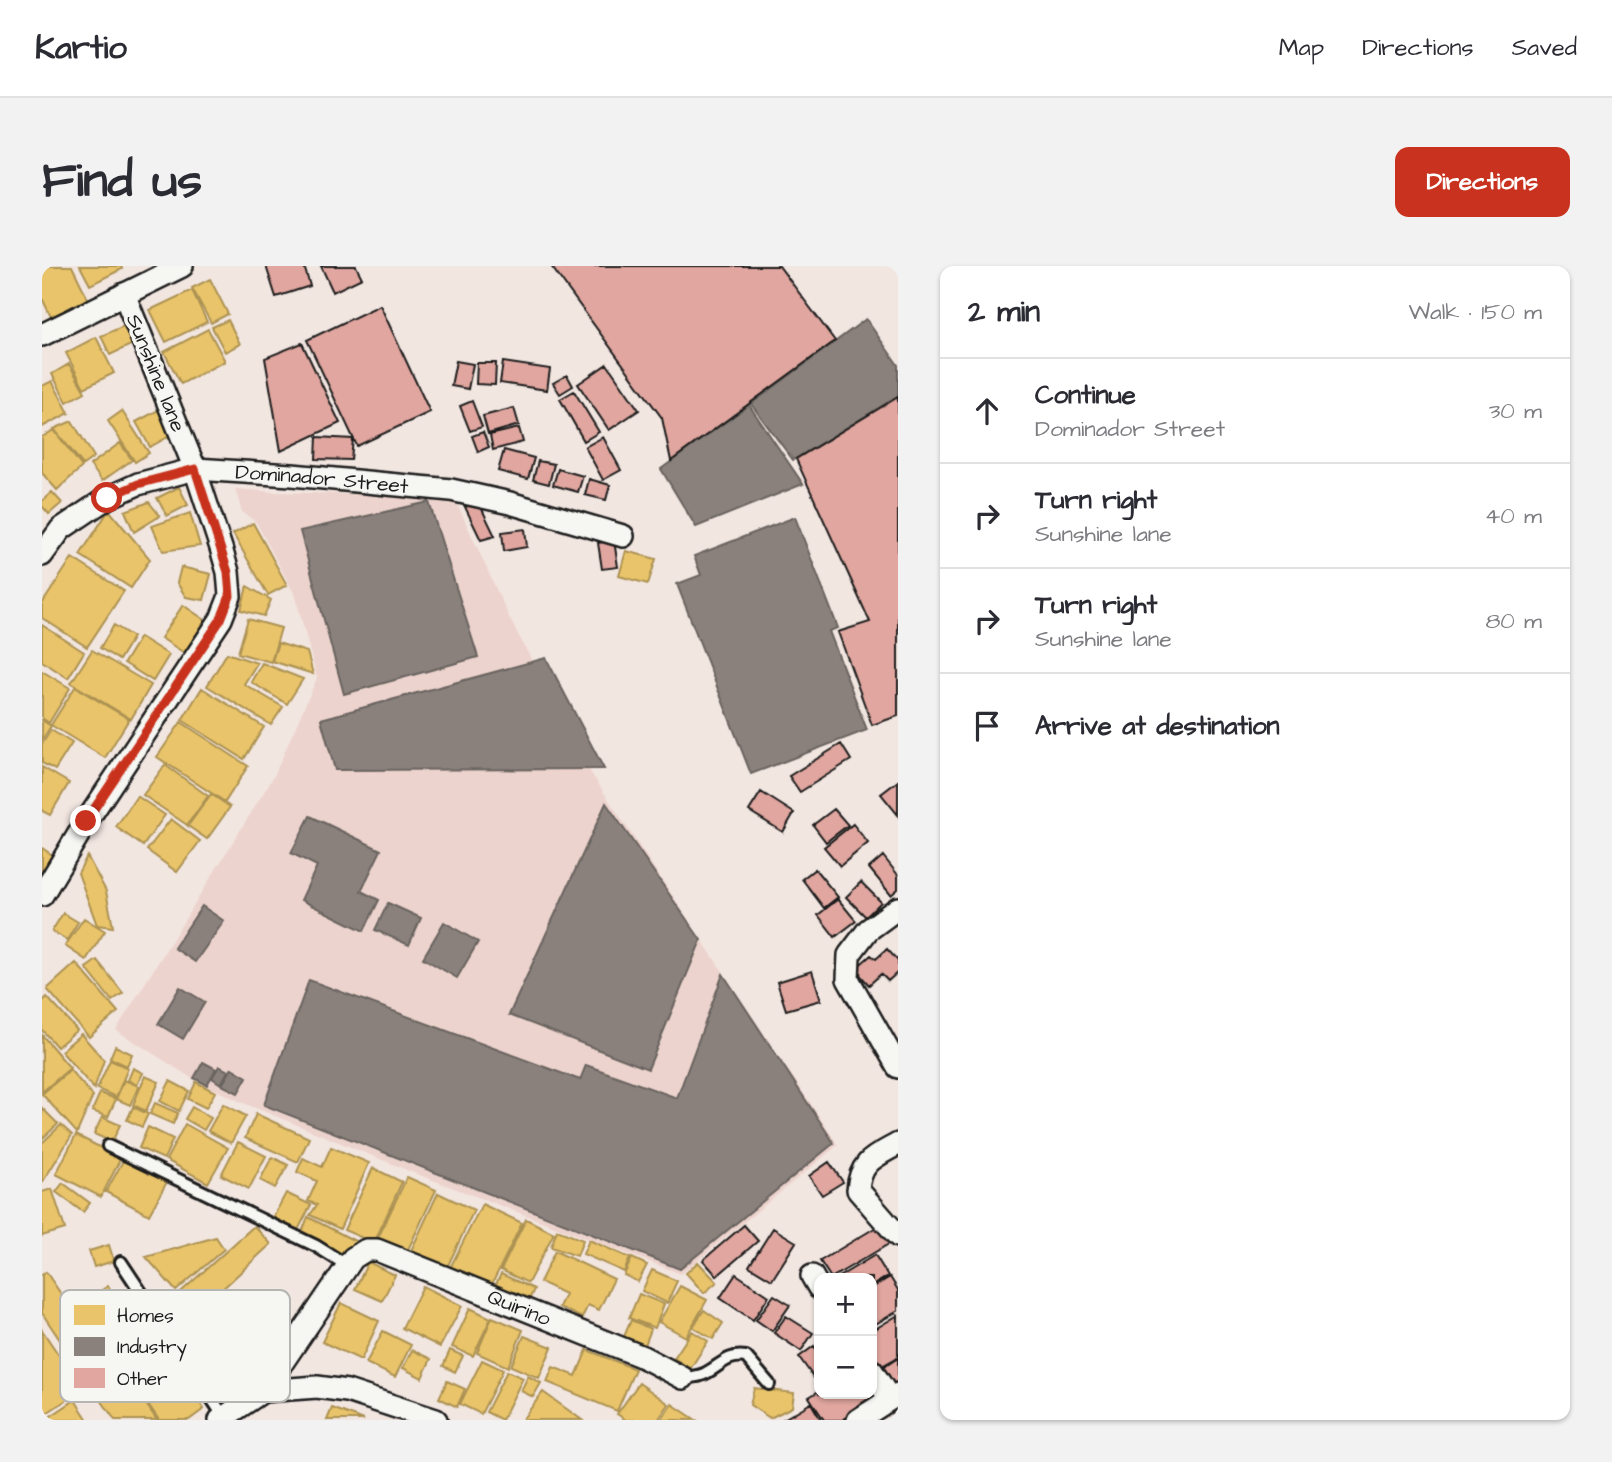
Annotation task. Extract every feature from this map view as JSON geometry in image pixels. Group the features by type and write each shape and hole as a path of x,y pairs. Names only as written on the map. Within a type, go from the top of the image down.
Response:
{"street":[{"path":"42,335 182,266"},
{"name":"Sunshine lane","path":"42,895 86,821 221,619 230,596 228,572 195,469 124,294"},
{"name":"Dominador Street","path":"42,555 61,529 107,498 138,484 195,469 452,490 510,503 622,536"},
{"path":"898,908 868,930 849,955 848,979 898,1067"},
{"path":"897,1234 859,1190 859,1175 868,1161 898,1144"},
{"name":"Quirino","path":"350,1262 366,1250 377,1251 643,1357 683,1378"},
{"path":"290,1351 350,1262"},
{"path":"858,1420 894,1397 877,1377"},
{"path":"290,1389 317,1387 347,1391 436,1420"},
{"path":"223,1419 247,1402"}],"lane":[{"path":"107,1146 350,1262"},
{"path":"121,1262 139,1290"},
{"path":"683,1378 703,1375 728,1357 737,1355 747,1357 769,1384"},
{"path":"212,1402 223,1419"}],"shaded area":[{"path":"235,489 454,497 509,617 591,773 838,1145 681,1274 414,1173 241,1102 193,1079 116,1030 274,776 317,678 295,595 256,522 242,512"}],"building: Homes":[{"path":"42,266 72,266 88,299 51,317 42,298"},
{"path":"80,266 121,266 122,269 90,285"},
{"path":"210,279 228,314 211,323 192,288"},
{"path":"192,290 207,322 166,342 150,310"},
{"path":"228,320 240,344 225,352 212,327"},
{"path":"126,325 135,343 110,355 101,336"},
{"path":"208,329 225,361 181,384 164,352"},
{"path":"96,337 114,373 84,388 66,353"},
{"path":"69,364 85,392 67,402 52,374"},
{"path":"52,381 69,413 42,427 42,386"},
{"path":"162,408 175,433 150,447 136,422"},
{"path":"122,411 149,453 135,462 108,421"},
{"path":"72,421 94,457 83,465 54,429"},
{"path":"54,430 82,467 57,490 42,473 42,437"},
{"path":"120,443 132,460 102,481 90,465"},
{"path":"179,487 188,505 167,516 157,498"},
{"path":"52,492 62,503 49,514 42,506 42,501"},
{"path":"149,502 160,516 134,532 125,511"},
{"path":"109,510 150,559 131,588 80,555"},
{"path":"190,513 200,546 163,551 152,526"},
{"path":"253,523 287,585 268,595 233,534"},
{"path":"626,551 656,559 648,584 619,576"},
{"path":"72,558 124,591 87,647 42,618 42,604"},
{"path":"181,567 211,574 204,600 186,597 177,583"},
{"path":"247,586 271,600 264,616 241,610"},
{"path":"183,605 208,622 186,654 161,638"},
{"path":"248,619 281,628 271,662 238,653"},
{"path":"42,625 84,652 68,678 42,661"},
{"path":"114,625 133,637 119,660 100,648"},
{"path":"140,637 169,655 153,681 124,663"},
{"path":"278,643 307,652 313,674 272,661"},
{"path":"92,650 151,685 131,719 71,683"},
{"path":"227,653 257,663 244,684 283,707 271,725 207,686"},
{"path":"262,663 303,679 287,704 251,682"},
{"path":"42,671 70,688 49,723 42,718"},
{"path":"75,687 129,719 105,758 51,725"},
{"path":"202,688 264,727 244,759 182,720"},
{"path":"42,720 51,726 42,740"},
{"path":"181,722 248,766 225,802 157,757"},
{"path":"51,730 72,743 55,770 42,763 42,744"},
{"path":"165,765 208,796 187,825 143,795"},
{"path":"42,767 69,783 50,815 42,811"},
{"path":"211,794 230,807 207,839 188,826"},
{"path":"137,796 165,815 143,846 116,827"},
{"path":"171,819 200,841 177,872 147,850"},
{"path":"42,848 54,856 42,874"},
{"path":"87,856 106,891 113,927 97,925 78,873"},
{"path":"63,913 78,922 67,940 52,931"},
{"path":"84,918 105,931 86,960 65,946"},
{"path":"97,960 123,993 112,1001 86,968"},
{"path":"76,963 118,1012 89,1037 47,989"},
{"path":"47,997 77,1030 57,1047 42,1030 42,1002"},
{"path":"81,1034 104,1060 94,1089 61,1051"},
{"path":"42,1035 70,1068 42,1092"},
{"path":"115,1046 132,1054 127,1066 110,1058"},
{"path":"110,1060 128,1068 116,1097 97,1089"},
{"path":"133,1068 143,1073 137,1085 128,1080"},
{"path":"70,1070 93,1096 77,1133 42,1094"},
{"path":"145,1076 159,1082 146,1111 133,1105"},
{"path":"124,1080 139,1086 130,1105 116,1099"},
{"path":"170,1081 189,1091 179,1111 160,1101"},
{"path":"196,1082 215,1092 206,1108 188,1099"},
{"path":"100,1093 116,1099 108,1117 92,1111"},
{"path":"155,1103 178,1113 173,1124 150,1114"},
{"path":"223,1104 246,1116 231,1143 208,1131"},
{"path":"133,1107 148,1114 142,1127 127,1120"},
{"path":"192,1107 211,1118 204,1130 185,1119"},
{"path":"42,1108 58,1124 42,1139"},
{"path":"256,1114 309,1138 298,1162 245,1138"},
{"path":"102,1117 120,1125 112,1142 94,1134"},
{"path":"185,1124 228,1148 208,1183 166,1160"},
{"path":"61,1125 72,1135 42,1183 42,1143"},
{"path":"148,1127 173,1139 164,1159 139,1148"},
{"path":"76,1135 121,1158 101,1197 56,1174"},
{"path":"238,1142 266,1156 249,1189 221,1175"},
{"path":"331,1147 369,1163 340,1229 310,1215 317,1205 308,1201 317,1181 297,1172 303,1158 322,1167"},
{"path":"125,1157 168,1180 149,1215 106,1192"},
{"path":"272,1157 288,1165 275,1188 260,1180"},
{"path":"373,1168 402,1182 374,1243 344,1230"},
{"path":"407,1177 436,1190 406,1254 377,1240"},
{"path":"63,1183 90,1203 83,1212 56,1192"},
{"path":"52,1189 65,1229 42,1236 42,1192"},
{"path":"286,1193 311,1205 296,1234 271,1221"},
{"path":"438,1193 474,1210 445,1272 409,1255"},
{"path":"482,1204 522,1223 490,1288 450,1268"},
{"path":"308,1217 359,1243 349,1259 302,1232"},
{"path":"526,1219 554,1233 528,1283 501,1270"},
{"path":"254,1226 271,1244 221,1290 183,1290"},
{"path":"557,1230 583,1240 577,1256 551,1247"},
{"path":"216,1237 224,1249 177,1290 146,1257"},
{"path":"589,1240 630,1258 624,1272 583,1254"},
{"path":"109,1245 114,1261 94,1267 89,1251"},
{"path":"555,1251 614,1279 599,1310 588,1305 582,1318 559,1307 565,1294 540,1282"},
{"path":"632,1258 647,1265 638,1282 624,1275"},
{"path":"368,1262 395,1275 382,1301 355,1289"},
{"path":"698,1262 717,1282 704,1293 686,1273"},
{"path":"652,1270 677,1281 667,1303 642,1291"},
{"path":"46,1272 60,1292 60,1340 42,1313 42,1275"},
{"path":"501,1274 534,1289 527,1305 493,1290"},
{"path":"423,1286 462,1306 440,1347 402,1328"},
{"path":"680,1286 707,1300 686,1337 659,1322"},
{"path":"639,1294 664,1304 655,1328 629,1318"},
{"path":"341,1303 379,1321 361,1360 322,1342"},
{"path":"470,1308 491,1318 473,1356 452,1347"},
{"path":"704,1310 723,1323 713,1339 693,1327"},
{"path":"492,1317 523,1330 508,1367 477,1353"},
{"path":"631,1320 651,1329 644,1348 623,1339"},
{"path":"42,1330 60,1357 60,1402 64,1402 42,1416"},
{"path":"383,1331 411,1345 395,1377 366,1363"},
{"path":"692,1331 708,1341 690,1369 674,1358"},
{"path":"524,1336 552,1347 539,1378 511,1366"},
{"path":"412,1350 431,1359 422,1378 403,1368"},
{"path":"450,1350 463,1356 455,1372 443,1366"},
{"path":"587,1350 635,1369 617,1411 547,1382 553,1367 576,1376"},
{"path":"482,1360 503,1370 481,1414 460,1404"},
{"path":"507,1371 523,1378 502,1420 486,1412"},
{"path":"528,1376 541,1383 533,1397 521,1391"},
{"path":"447,1381 465,1389 457,1407 439,1398"},
{"path":"639,1383 669,1404 658,1420 626,1420 617,1414"},
{"path":"754,1388 794,1393 792,1407 770,1418 750,1405"},
{"path":"543,1392 582,1420 522,1420"},
{"path":"72,1402 76,1402 88,1420 45,1420"},
{"path":"102,1402 145,1402 157,1420 115,1420"},
{"path":"147,1402 199,1402 204,1409 189,1420 159,1420"},
{"path":"672,1404 696,1420 661,1420"},
{"path":"332,1408 364,1420 327,1420"}],"building: Industry":[{"path":"866,319 898,365 898,396 793,460 751,404"},
{"path":"749,405 803,484 696,527 661,469"},
{"path":"429,502 478,657 344,694 300,531"},
{"path":"795,517 838,628 829,631 867,730 751,774 677,584 701,575 694,556"},
{"path":"546,658 604,769 335,770 321,719"},
{"path":"606,803 701,940 648,1069 509,1015"},
{"path":"310,816 381,850 361,891 379,900 364,931 301,900 317,866 291,853"},
{"path":"388,903 421,918 409,945 375,930"},
{"path":"202,906 224,921 195,962 174,948"},
{"path":"444,922 478,942 457,978 423,958"},
{"path":"723,974 834,1143 680,1269 264,1105 309,980 580,1080 586,1065 677,1098"},
{"path":"180,987 205,1002 183,1039 158,1024"},
{"path":"203,1062 216,1069 207,1085 194,1078"},
{"path":"219,1066 228,1071 221,1084 212,1078"},
{"path":"232,1068 247,1077 238,1093 222,1085"}],"building: Other":[{"path":"266,266 304,266 310,286 276,297"},
{"path":"321,266 356,266 362,278 333,292"},
{"path":"551,266 779,266 835,341 671,461 662,418"},
{"path":"380,305 430,412 357,446 307,340"},
{"path":"302,343 340,423 281,451 265,358"},
{"path":"456,361 473,364 468,389 451,386"},
{"path":"503,362 550,369 547,390 500,383"},
{"path":"477,363 496,363 495,385 476,384"},
{"path":"607,364 639,410 609,430 578,384"},
{"path":"567,375 573,386 560,394 553,383"},
{"path":"574,391 599,432 584,441 560,399"},
{"path":"898,397 898,716 872,725 838,632 870,622 796,459"},
{"path":"472,401 482,427 470,431 460,406"},
{"path":"514,408 519,425 488,434 483,416"},
{"path":"519,428 523,442 493,450 490,435"},
{"path":"483,432 489,447 478,452 472,436"},
{"path":"317,437 353,439 351,460 316,459"},
{"path":"603,437 621,470 603,480 585,447"},
{"path":"504,450 534,458 528,479 498,471"},
{"path":"538,461 554,464 549,484 533,480"},
{"path":"558,469 583,476 578,492 553,485"},
{"path":"589,479 610,485 606,500 585,495"},
{"path":"479,503 495,536 481,540 465,507"},
{"path":"525,529 527,547 504,551 502,532"},
{"path":"614,540 618,567 602,569 598,543"},
{"path":"841,744 851,760 800,792 789,776"},
{"path":"898,781 898,815 881,794"},
{"path":"761,792 794,813 783,832 749,811"},
{"path":"834,809 848,825 826,842 813,825"},
{"path":"853,824 868,843 840,866 824,847"},
{"path":"883,856 898,875 898,889 891,895 869,868"},
{"path":"815,869 838,897 824,908 802,879"},
{"path":"861,882 881,902 866,917 846,897"},
{"path":"838,899 856,921 835,937 818,915"},
{"path":"887,949 898,961 898,972 888,981 881,974 869,985 855,969 871,955 876,959"},
{"path":"812,971 821,1000 786,1010 777,982"},
{"path":"829,1162 843,1182 822,1195 809,1176"},
{"path":"883,1223 894,1241 840,1273 828,1273 820,1261"},
{"path":"744,1225 758,1241 717,1276 703,1260"},
{"path":"773,1228 796,1242 772,1280 749,1266"},
{"path":"875,1255 888,1276 877,1283 877,1273 845,1273"},
{"path":"736,1274 769,1296 753,1320 720,1298"},
{"path":"890,1277 898,1290 898,1311 877,1323 877,1285"},
{"path":"774,1295 790,1305 772,1331 756,1320"},
{"path":"898,1315 898,1357 880,1367 877,1362 877,1328"},
{"path":"786,1316 813,1333 801,1351 774,1333"},
{"path":"814,1346 814,1378 799,1357"},
{"path":"898,1358 898,1382 891,1386 881,1369"},
{"path":"814,1394 814,1399 877,1399 842,1420 824,1420 809,1397"},
{"path":"811,1403 821,1420 782,1420"}],"route":[{"path":"86,821 221,619 230,596 228,572 195,469 138,484 107,498"}]}
